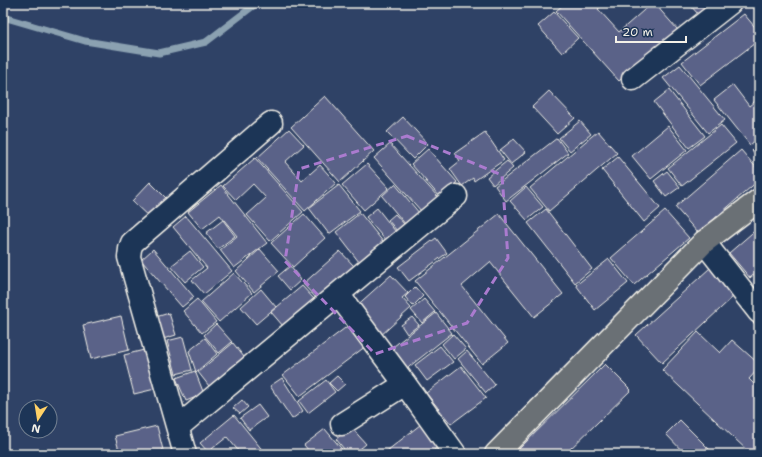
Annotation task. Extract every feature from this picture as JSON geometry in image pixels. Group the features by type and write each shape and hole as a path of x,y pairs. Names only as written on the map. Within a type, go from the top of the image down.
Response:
{"main road":[{"path":"496,454 704,242 759,200"}],"street":[{"path":"633,78 730,3"},
{"path":"185,454 129,257 130,248 132,243 271,123"},
{"path":"178,427 456,196"},
{"path":"704,242 759,312"},
{"path":"338,294 455,454"},
{"path":"342,424 405,384"}],"highlighted area":[{"path":"407,136 502,175 508,258 467,323 375,354 285,261 299,169"}],"building":[{"path":"565,3 605,3 598,9 619,32 652,3 654,3 678,30 619,81 556,11"},
{"path":"688,3 713,3 699,15"},
{"path":"554,12 578,38 562,53 538,26"},
{"path":"744,14 759,32 759,40 700,85 682,62"},
{"path":"680,65 725,120 708,133 663,78"},
{"path":"733,85 749,106 759,98 759,137 750,145 714,100"},
{"path":"669,90 705,136 689,148 654,102"},
{"path":"549,91 575,118 557,134 532,107"},
{"path":"325,96 374,151 340,182 291,127"},
{"path":"403,117 428,144 413,159 387,132"},
{"path":"580,121 591,134 570,151 559,138"},
{"path":"721,125 736,143 682,186 668,168"},
{"path":"668,126 687,150 651,179 632,156"},
{"path":"289,129 304,145 285,162 302,181 320,165 336,183 305,211 257,158"},
{"path":"598,131 617,153 549,211 530,188"},
{"path":"485,132 504,160 474,181 473,178 462,186 450,169 460,161 455,153"},
{"path":"557,138 568,153 506,201 495,186"},
{"path":"514,139 526,152 511,164 500,150"},
{"path":"390,144 438,197 422,212 374,158"},
{"path":"759,144 759,159 752,150"},
{"path":"428,149 457,182 440,197 411,164"},
{"path":"741,150 759,171 759,180 698,233 675,207"},
{"path":"618,157 660,208 644,222 602,170"},
{"path":"255,158 303,212 270,241 247,215 266,198 253,184 236,200 223,186"},
{"path":"507,161 513,168 493,185 487,177"},
{"path":"367,164 389,188 364,210 342,185"},
{"path":"667,171 680,187 666,197 654,181"},
{"path":"150,182 170,202 152,220 132,201"},
{"path":"395,184 420,214 406,225 382,196"},
{"path":"221,185 267,243 234,268 220,250 237,236 220,215 202,229 188,212"},
{"path":"339,185 360,211 329,234 309,208"},
{"path":"526,187 543,207 527,220 510,201"},
{"path":"377,208 396,232 386,241 366,217"},
{"path":"546,209 592,269 575,283 528,223"},
{"path":"665,211 689,238 634,285 611,258"},
{"path":"360,213 384,243 359,262 336,232"},
{"path":"304,214 325,238 293,267 271,243"},
{"path":"395,214 405,225 397,231 388,220"},
{"path":"499,214 563,294 534,317 490,262 462,286 508,343 482,364 415,281"},
{"path":"186,216 232,271 204,294 192,280 207,268 173,227"},
{"path":"223,220 235,236 218,249 206,233"},
{"path":"759,227 759,270 750,278 729,253"},
{"path":"436,238 447,253 409,281 398,267"},
{"path":"153,249 194,297 182,307 141,260"},
{"path":"260,249 279,271 254,292 236,271"},
{"path":"190,251 203,267 185,282 171,266"},
{"path":"340,251 354,266 317,299 303,284"},
{"path":"609,259 628,283 595,310 576,285"},
{"path":"290,266 301,280 290,290 278,276"},
{"path":"710,268 735,295 662,363 636,335"},
{"path":"234,273 252,293 219,322 201,302"},
{"path":"391,275 408,293 402,298 411,308 379,337 353,309"},
{"path":"302,286 314,299 283,326 271,312"},
{"path":"415,287 423,296 413,306 405,297"},
{"path":"261,289 276,307 256,324 241,307"},
{"path":"197,299 216,322 202,333 183,311"},
{"path":"424,299 435,312 422,323 411,310"},
{"path":"169,313 176,335 163,339 156,317"},
{"path":"436,313 452,333 405,370 389,350"},
{"path":"121,316 129,350 91,359 83,325"},
{"path":"412,317 419,325 407,334 401,325"},
{"path":"353,322 370,343 300,396 283,375"},
{"path":"216,324 232,342 219,353 204,335"},
{"path":"698,332 720,353 732,340 759,364 759,368 749,379 759,389 759,454 751,454 662,370"},
{"path":"453,334 466,349 454,359 442,344"},
{"path":"183,337 192,370 176,374 167,341"},
{"path":"205,338 217,354 196,372 189,351"},
{"path":"233,343 244,357 209,386 198,372"},
{"path":"440,346 453,362 427,381 415,365"},
{"path":"144,350 155,389 134,394 124,355"},
{"path":"467,351 495,385 486,393 458,359"},
{"path":"605,364 631,390 565,454 524,454 519,449"},
{"path":"461,366 486,398 451,424 426,393"},
{"path":"195,371 204,394 186,401 176,378"},
{"path":"337,376 345,384 337,391 329,383"},
{"path":"282,378 303,411 292,419 270,386"},
{"path":"326,380 335,392 308,413 299,401"},
{"path":"242,400 248,407 240,414 233,408"},
{"path":"258,405 267,417 249,430 240,418"},
{"path":"234,415 264,452 262,454 241,454 227,437 208,452 200,443"},
{"path":"680,420 714,454 685,454 666,434"},
{"path":"425,421 442,444 429,454 383,454"},
{"path":"157,426 164,454 120,454 115,436"},
{"path":"351,427 366,444 354,454 348,454 336,439"},
{"path":"325,429 346,454 305,454 309,451 304,445"}],"waterway":[{"path":"3,17 85,41 159,53 206,42 257,3"}]}
